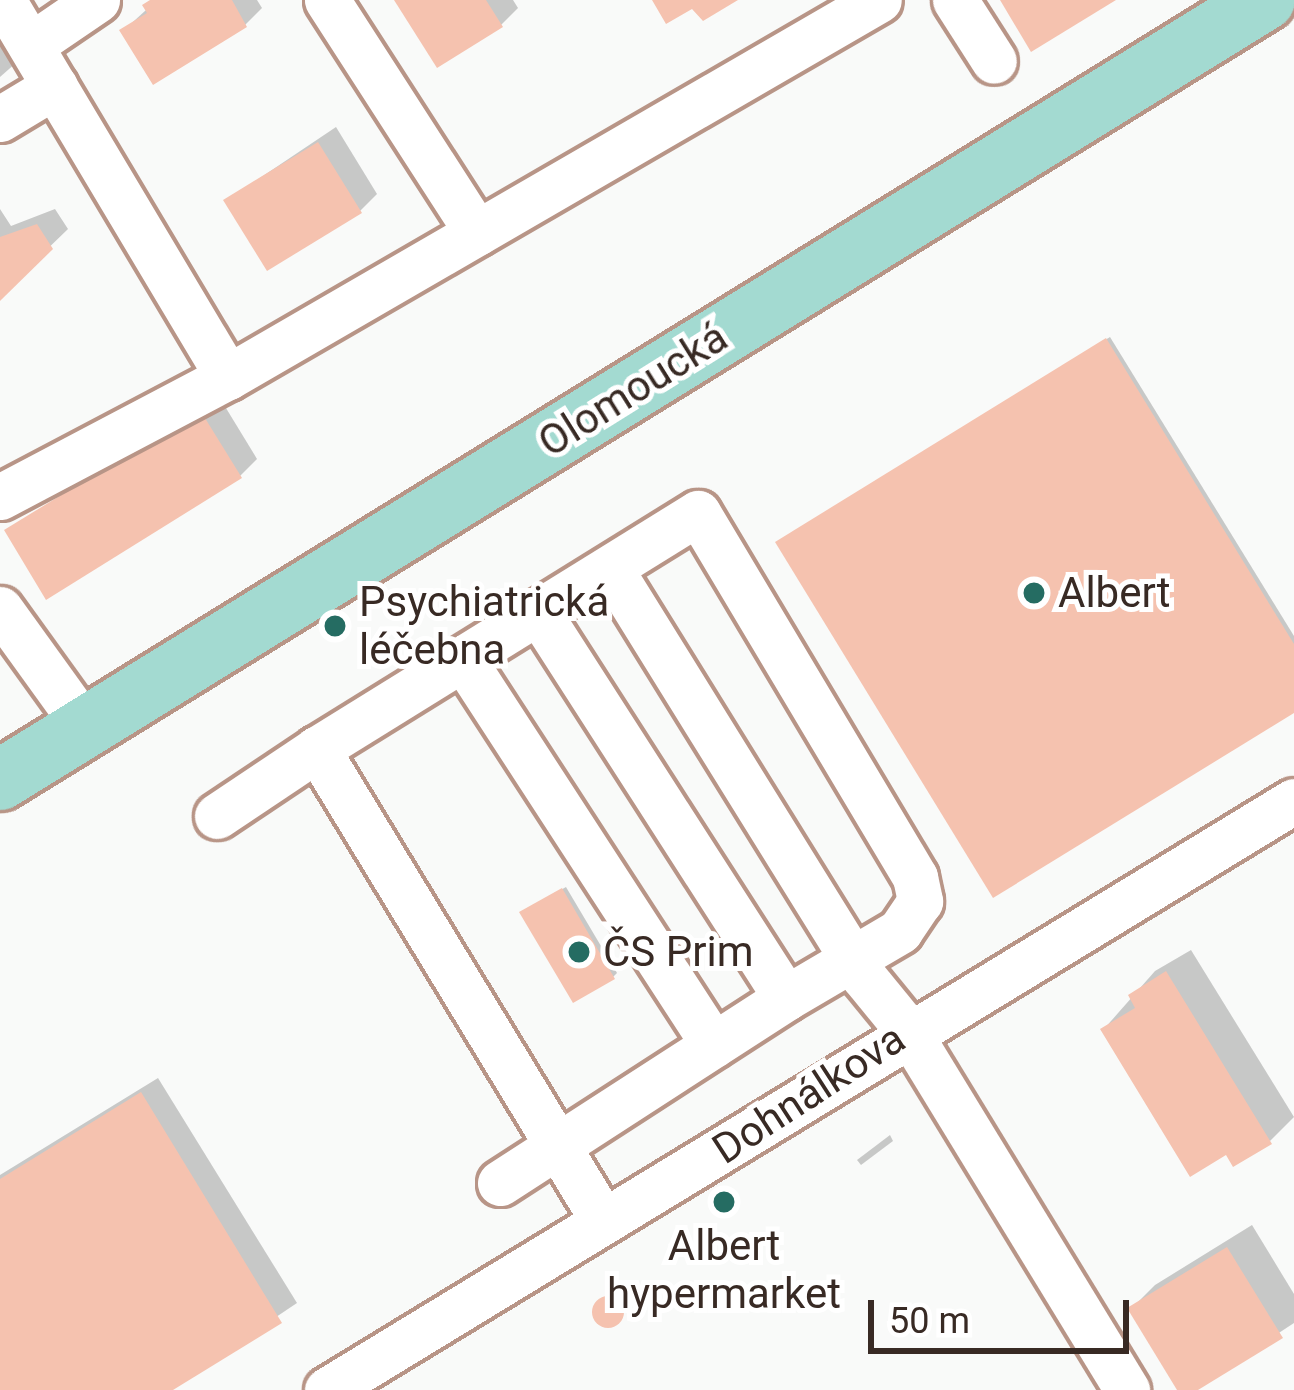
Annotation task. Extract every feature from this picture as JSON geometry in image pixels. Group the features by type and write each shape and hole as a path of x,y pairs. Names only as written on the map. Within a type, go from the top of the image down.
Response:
{"main road":[{"name":"Olomoucká","path":"0,780 1265,0"}],"street":[{"path":"3,0 228,377"},
{"path":"31,45 97,0"},
{"path":"327,0 477,233"},
{"path":"0,497 228,377 879,0"},
{"path":"956,0 994,61"},
{"path":"0,119 55,86"},
{"path":"217,816 316,749 698,513 915,877 920,901 901,932 786,998 500,1183"},
{"path":"610,568 852,959 908,1031 1127,1390"},
{"path":"0,609 85,727"},
{"path":"538,612 786,998"},
{"path":"463,659 714,1045"},
{"path":"316,749 560,1142 602,1219"},
{"name":"Dohnálkova","path":"326,1390 908,1031 1294,801"}],"building":[{"path":"150,0 232,0 247,27 153,85 119,30 147,13 142,5"},
{"path":"394,0 486,0 503,27 437,68"},
{"path":"652,0 738,0 703,21 692,9 666,24"},
{"path":"1000,0 1116,0 1031,52"},
{"path":"318,142 362,213 267,271 223,200"},
{"path":"37,224 53,249 0,301 0,237"},
{"name":"Albert","path":"1106,338 1294,644 1294,713 993,898 775,542"},
{"path":"200,410 242,478 46,600 4,530"},
{"path":"562,888 615,979 573,1003 519,912"},
{"path":"1166,971 1272,1144 1233,1167 1226,1155 1190,1177 1100,1029 1135,1008 1128,995"},
{"path":"141,1092 282,1323 173,1390 0,1390 0,1179"},
{"path":"1227,1247 1283,1338 1198,1390 1177,1390 1127,1308"},
{"path":"608,1296 620,1300 624,1312 620,1324 608,1328 596,1324 592,1312 596,1300"}],"place":[{"name":"Albert","path":"1034,593"},
{"name":"Psychiatrická léčebna","path":"335,626"},
{"name":"ČS Prim","path":"579,952"},
{"name":"Albert hypermarket","path":"724,1202"}]}
